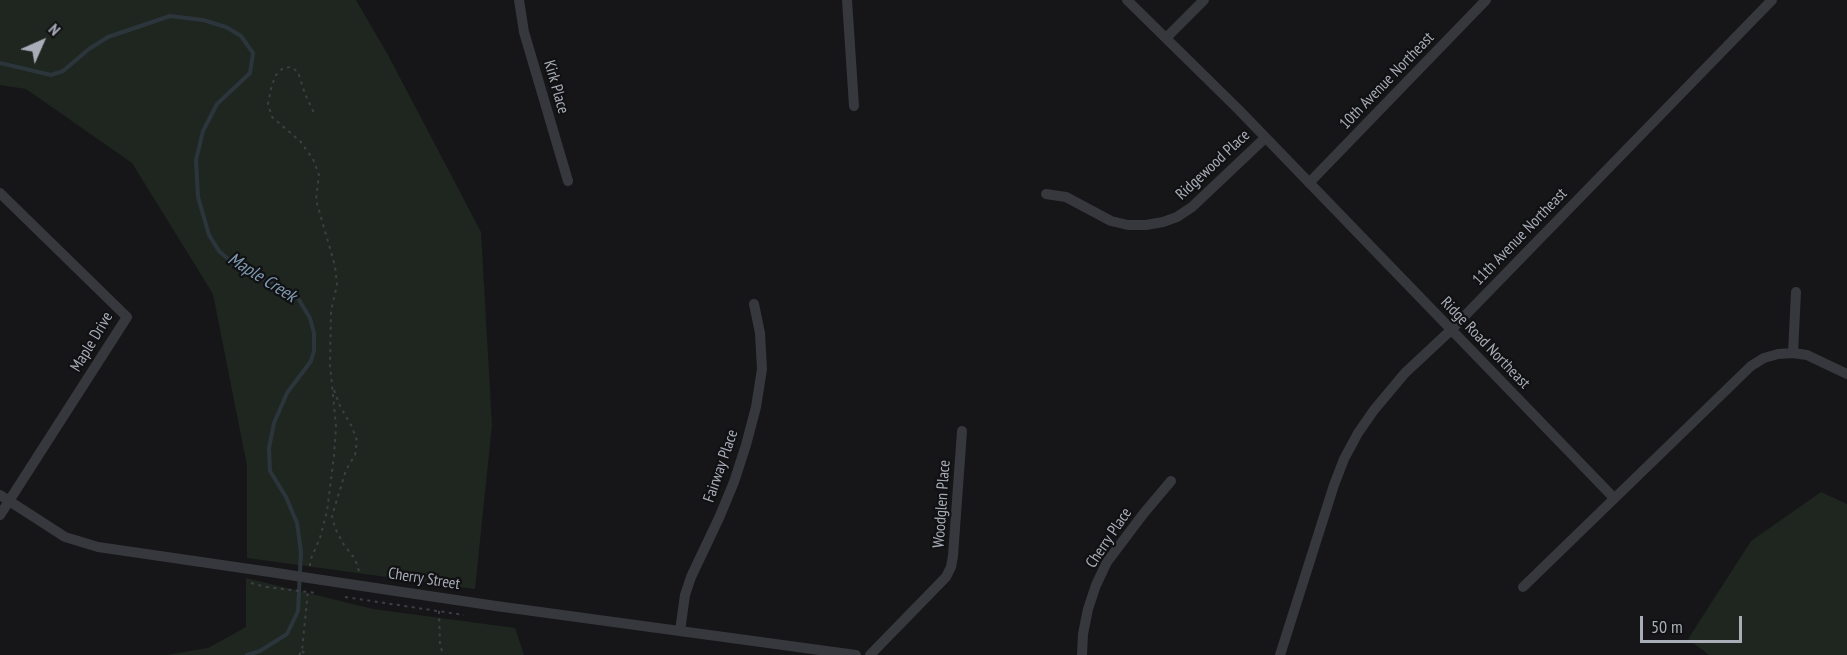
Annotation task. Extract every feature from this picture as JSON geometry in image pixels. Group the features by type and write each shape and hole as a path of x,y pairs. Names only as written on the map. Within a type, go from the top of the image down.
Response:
{"street":[{"name":"Kirk Place","path":"519,0 524,32 568,181"},
{"path":"847,0 854,106"},
{"name":"Ridge Road Northeast","path":"1127,0 1265,138 1614,498"},
{"path":"1166,38 1204,0"},
{"name":"10th Avenue Northeast","path":"1309,183 1486,0"},
{"name":"11th Avenue Northeast","path":"1280,655 1344,459 1358,433 1386,395 1772,0"},
{"name":"Ridgewood Place","path":"1046,194 1066,197 1095,214 1119,223 1146,225 1163,222 1177,217 1192,207 1265,138"},
{"name":"Maple Drive","path":"0,194 127,317 5,498"},
{"path":"1793,353 1796,292"},
{"name":"Fairway Place","path":"680,632 685,595 691,577 734,482 756,407 762,369 760,333 754,304"},
{"path":"1523,587 1751,366 1764,358 1793,353 1807,355 1847,374"},
{"name":"Woodglen Place","path":"870,655 946,577 951,567 962,431"},
{"name":"Cherry Place","path":"1082,655 1088,609 1107,562 1144,513 1172,481"},
{"path":"0,515 5,498"},
{"name":"Cherry Street","path":"5,498 65,537 98,547 680,632 856,655"}],"path":[{"path":"309,572 310,561 321,538 327,511 334,456 336,426 331,382 331,310 337,285 335,266 316,200 319,175 313,159 300,141 272,117 268,104 275,76 283,68 291,67 298,72 315,115"},
{"path":"331,382 357,441 356,455 346,470 332,516 335,528 344,545 355,559 359,570 360,585"},
{"path":"299,655 302,651 308,583"},
{"path":"266,587 319,593"},
{"path":"440,597 440,646 444,655"},
{"path":"302,651 307,655"}],"shaded area":[{"path":"0,0 356,0 388,55 481,232 492,425 475,589 247,558 247,466 213,294 132,163 26,89 0,85"},
{"path":"1821,492 1847,504 1847,655 1709,655 1688,639 1751,541"},
{"path":"246,578 373,609 515,628 524,655 167,655 208,648 246,627"}],"waterway":[{"name":"Maple Creek","path":"0,63 51,75 63,71 89,49 108,37 170,16 203,20 226,27 241,36 253,53 250,73 217,104 203,131 196,160 198,197 209,235 219,251 235,265 296,295 310,318 314,333 314,351 311,361 287,393 274,423 269,448 270,471 286,497 297,523 301,552 298,611 287,634 260,651 247,655"}]}
